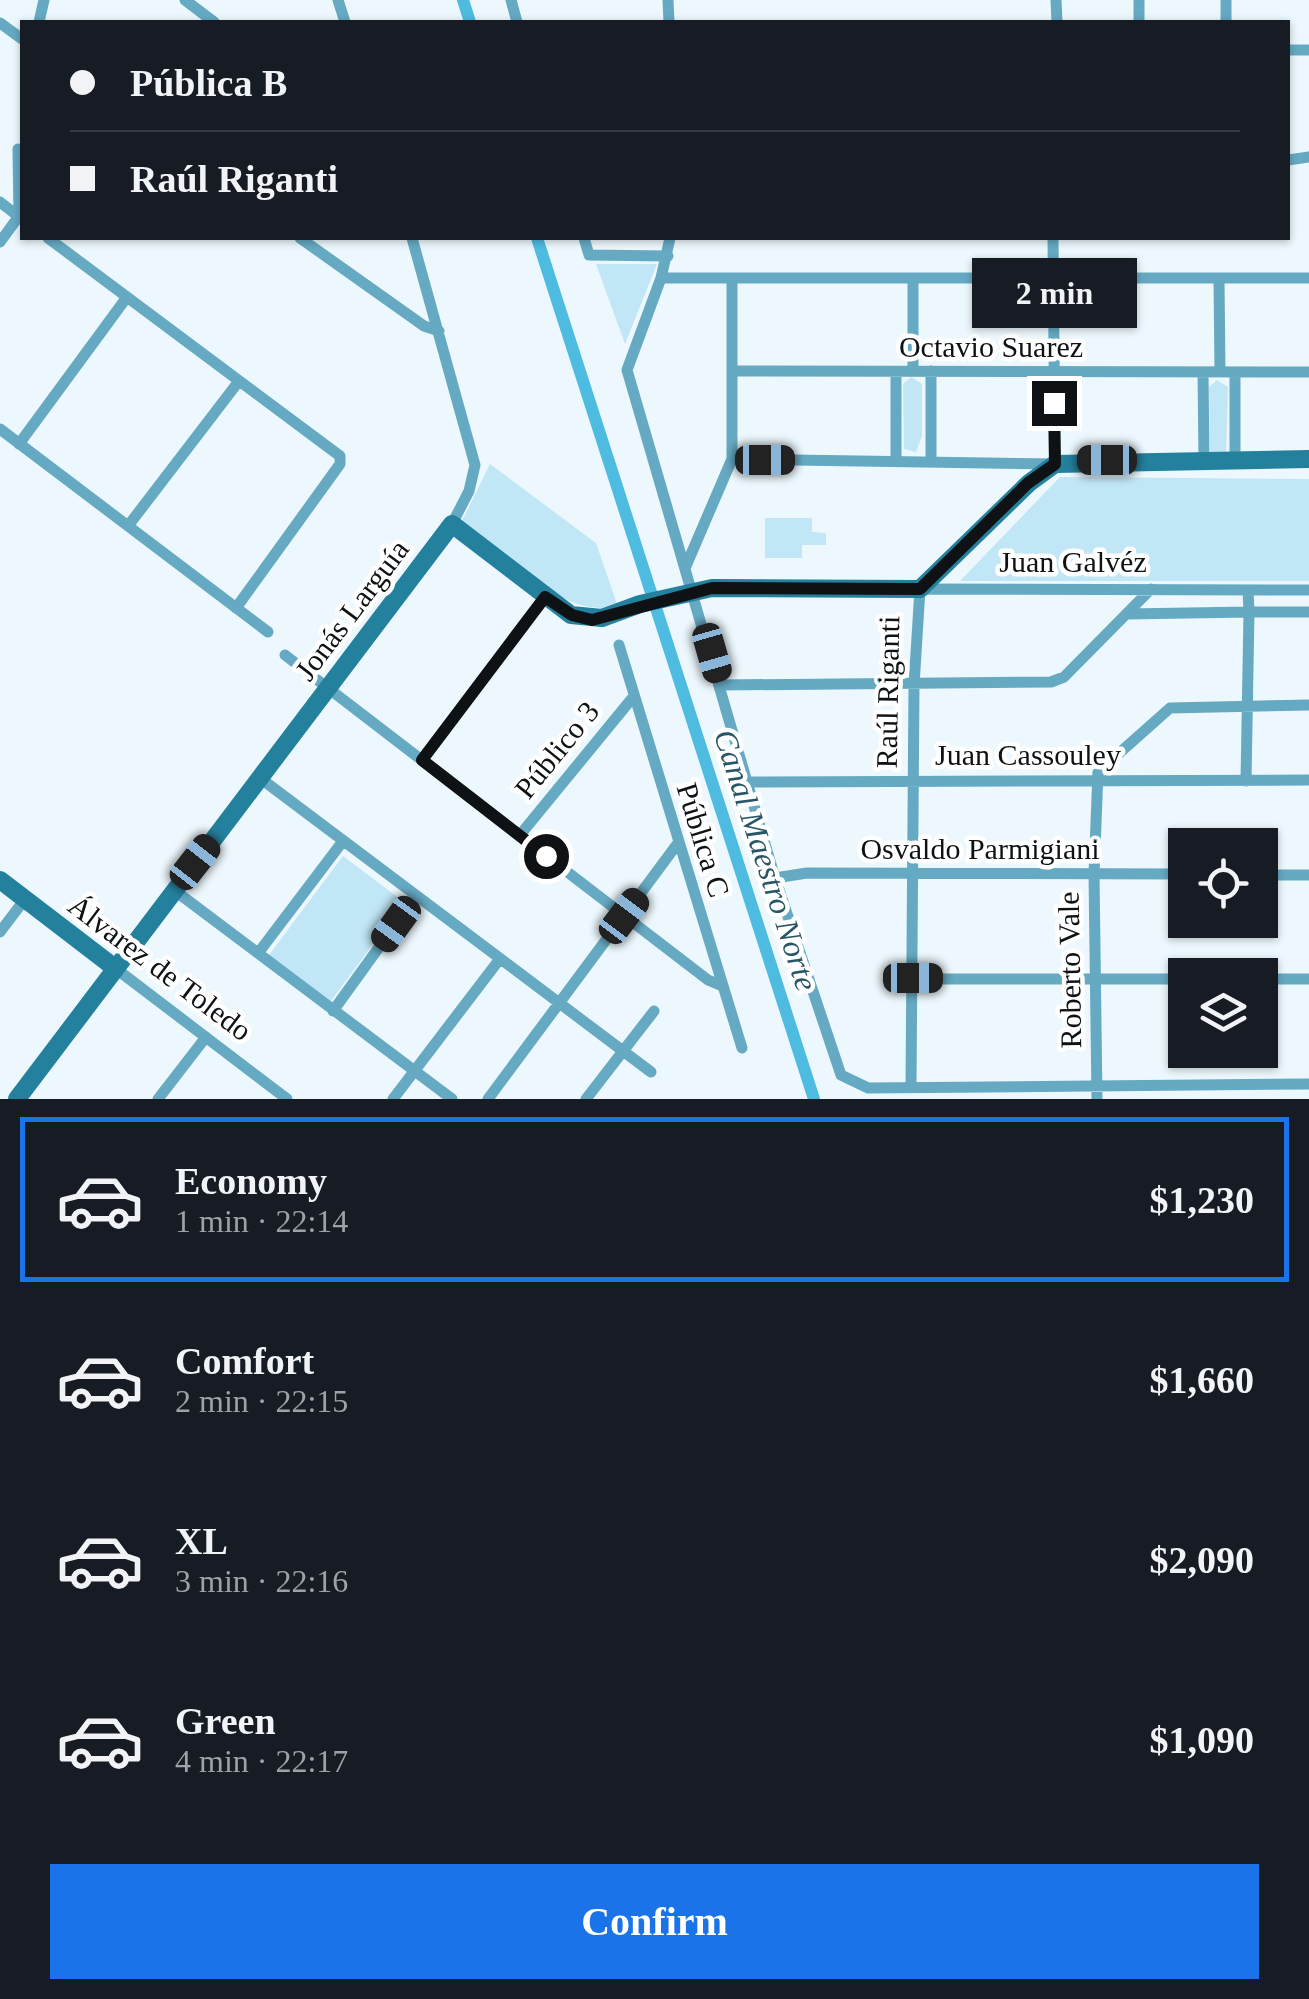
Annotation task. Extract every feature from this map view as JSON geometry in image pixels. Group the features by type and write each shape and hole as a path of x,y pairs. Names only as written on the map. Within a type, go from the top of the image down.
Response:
{"main road":[{"path":"1055,464 1309,459"},
{"name":"Raúl Riganti","path":"920,589 1028,483 1055,464"},
{"name":"Juan Galvéz","path":"452,524 545,597 572,615 592,620 693,590 920,589"},
{"name":"Jonás Larguía","path":"16,1099 452,524"},
{"name":"Álvarez de Toledo","path":"0,880 115,968"}],"street":[{"path":"185,0 211,20"},
{"path":"18,149 20,194"},
{"path":"0,242 20,218"},
{"path":"51,240 334,450 340,464 236,608"},
{"path":"303,240 424,326 439,331"},
{"name":"Jonás Larguía","path":"413,240 475,465 469,491 452,524"},
{"path":"585,240 589,255 668,256"},
{"path":"670,240 662,278 628,370 776,878 835,1064 853,1084 911,1087 1309,1084"},
{"path":"732,459 1055,464 1054,240"},
{"path":"662,278 1309,278"},
{"path":"686,566 732,459 732,278"},
{"path":"912,279 912,371"},
{"path":"1219,279 1220,372"},
{"path":"19,444 127,297"},
{"name":"Octavio Suarez","path":"732,371 1309,372"},
{"path":"896,372 896,460"},
{"path":"931,372 931,461"},
{"path":"1203,372 1204,460"},
{"path":"1235,372 1235,459"},
{"path":"128,526 240,381"},
{"path":"0,430 268,632"},
{"name":"Juan Galvéz","path":"920,589 1309,590"},
{"name":"Raúl Riganti","path":"911,1087 914,684 920,589"},
{"path":"721,684 1058,680 1150,590"},
{"path":"1246,781 1248,590"},
{"path":"422,760 545,597"},
{"path":"1127,614 1309,612"},
{"name":"Pública C","path":"619,646 742,1048"},
{"path":"285,655 624,916 720,985"},
{"name":"Público 3","path":"520,836 634,696"},
{"path":"1095,780 1160,712 1180,706 1309,704"},
{"path":"260,778 651,1072"},
{"name":"Roberto Vale","path":"1095,780 1096,1099"},
{"name":"Juan Cassouley","path":"748,782 1309,780"},
{"path":"259,952 343,840"},
{"path":"488,1099 678,843"},
{"name":"Osvaldo Parmigiani","path":"776,878 808,873 1168,874"},
{"path":"1278,874 1309,875"},
{"path":"174,890 452,1099"},
{"path":"333,1010 416,896"},
{"path":"0,932 25,899"},
{"path":"393,1099 499,960"},
{"name":"Álvarez de Toledo","path":"115,968 287,1099"},
{"path":"913,978 1168,979"},
{"path":"1278,979 1309,980"},
{"path":"586,1099 654,1011"},
{"path":"158,1099 206,1036"},
{"path":"1186,1084 1186,1099"}],"shaded area":[{"path":"596,264 657,264 625,344"},
{"path":"911,377 922,384 922,436 916,452 904,449 903,384"},
{"path":"1217,380 1228,387 1226,452 1210,452 1209,387"},
{"path":"490,464 596,543 618,607 595,608 553,593 462,521"},
{"path":"1060,477 1309,479 1309,581 960,581"},
{"path":"765,518 812,518 812,532 826,533 826,545 802,545 802,558 765,558"},
{"path":"343,856 404,902 331,1001 269,955"}],"waterway":[{"name":"Canal Maestro Norte","path":"463,0 469,20"},
{"name":"Canal Maestro Norte","path":"538,240 814,1099"}],"route":[{"path":"546,856 422,760 545,597 572,615 592,620 640,604 712,588 920,589 1028,483 1055,464 1054,403"}]}
